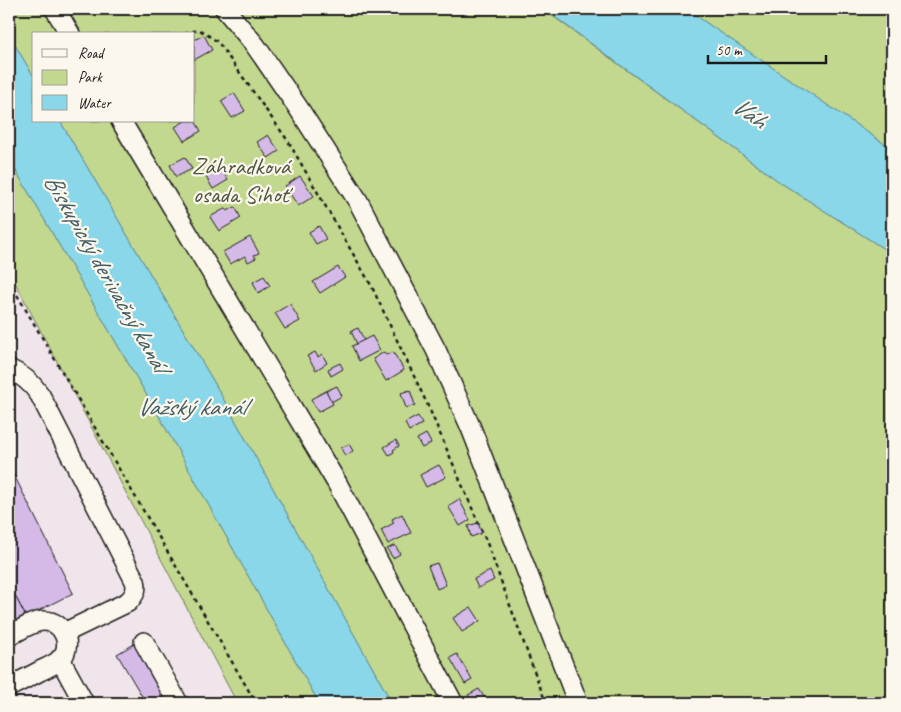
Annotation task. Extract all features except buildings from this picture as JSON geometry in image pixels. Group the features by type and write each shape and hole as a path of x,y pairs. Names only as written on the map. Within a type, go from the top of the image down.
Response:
{"lane":[{"path":"55,9 69,32"},
{"path":"225,9 255,45 358,201 436,350 471,428 578,703"},
{"path":"122,122 337,483 454,703"},
{"path":"9,369 24,376 40,395 136,581 134,596 128,602 64,633"},
{"path":"9,636 37,622 51,622 58,625 64,633 67,644 66,650 53,665 9,687"},
{"path":"144,642 178,703"},
{"path":"60,659 84,703"}],"path":[{"path":"188,32 200,30 218,42 288,141 370,285 429,408 488,543 546,703"},
{"path":"9,282 256,703"}],"shaded area":[{"path":"9,271 20,292 237,703 9,703"}],"green space":[{"name":"Záhradková osada Sihoť","path":"9,9 543,9 781,183 892,254 892,703 392,703 215,384 61,122 195,122 195,32 32,32 32,74 9,35"},
{"path":"686,9 892,9 892,149"},
{"path":"9,159 159,416 319,703 237,703 9,271"}],"water":[{"name":"Váh","path":"544,9 686,9 892,149 892,254 781,183"},
{"name":"Važský kanál","path":"9,35 32,74 32,122 61,122 215,384 392,703 319,703 159,416 9,159"}],"water label":[{"name":"Biskupický derivačný kanál","path":"107,272"}]}
